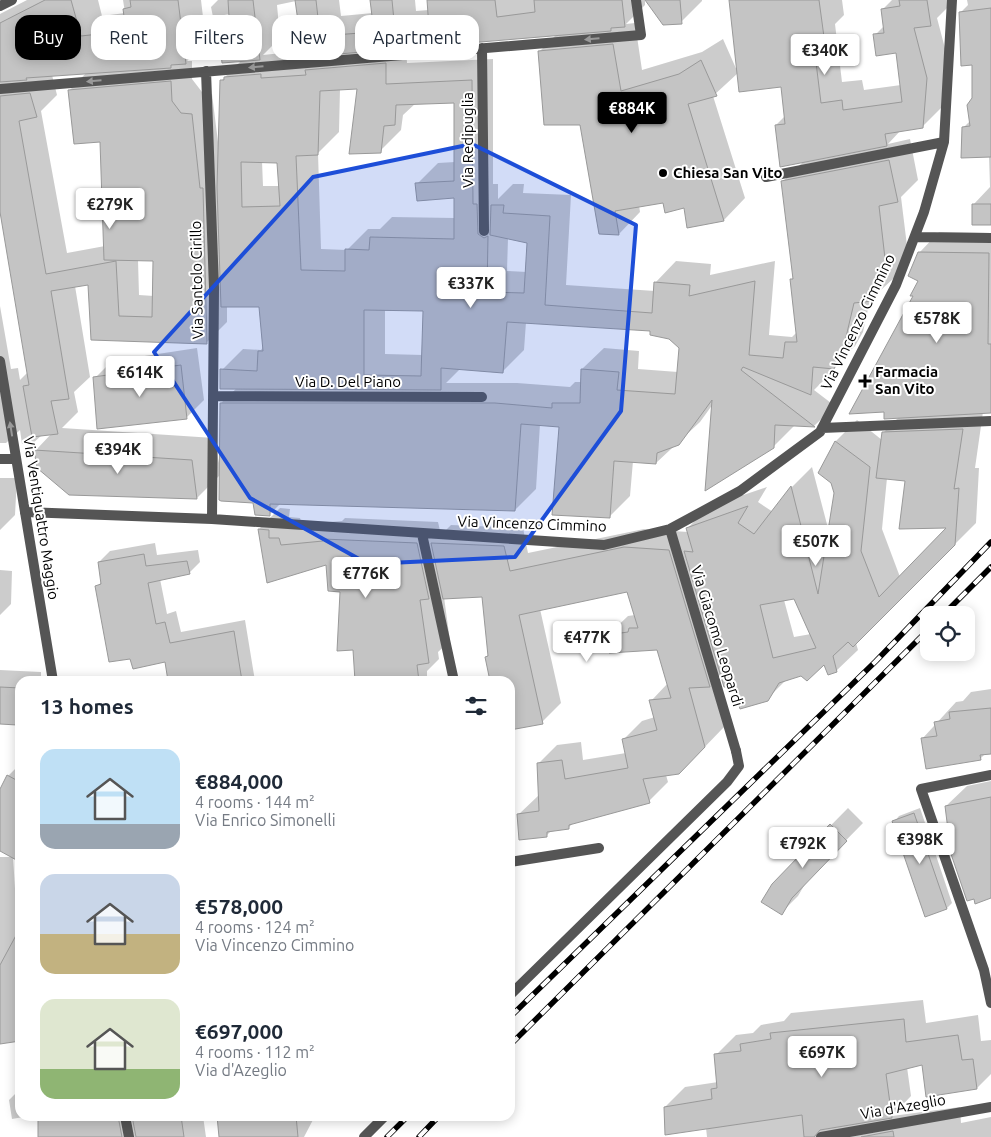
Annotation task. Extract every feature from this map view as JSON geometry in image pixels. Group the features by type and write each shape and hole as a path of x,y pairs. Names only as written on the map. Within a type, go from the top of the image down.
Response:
{"street":[{"path":"0,6 12,0"},
{"path":"0,89 641,35 636,0"},
{"name":"Via Vincenzo Cimmino","path":"25,512 212,519 604,545 670,529 740,491 822,428 896,285 915,237 944,142 952,0"},
{"name":"Via Redipuglia","path":"482,48 484,231"},
{"name":"Via Santolo Cirillo","path":"206,71 214,288 212,519"},
{"path":"766,177 944,142"},
{"path":"915,237 991,238"},
{"name":"Via Ventiquattro Maggio","path":"0,361 52,676"},
{"name":"Via D. Del Piano","path":"214,396 482,397"},
{"path":"822,428 991,421"},
{"path":"0,459 16,459"},
{"name":"Via Giacomo Leopardi","path":"515,990 727,782 739,766 670,529"},
{"path":"422,534 453,676"},
{"path":"991,776 921,789 984,970 991,1003"},
{"path":"515,861 599,848"},
{"name":"Via d'Azeglio","path":"820,1137 991,1107"},
{"path":"126,1121 129,1137"},
{"path":"364,1137 381,1121"}],"highlighted area":[{"path":"472,144 636,225 621,411 515,557 368,564 250,498 154,352 313,177"}],"building":[{"path":"45,0 71,0 75,15 16,15"},
{"path":"130,0 178,0 180,15 176,15 176,60 186,60 186,64 171,65 171,68 26,78 27,80 0,82 0,23 15,15 15,60 81,60 81,36 91,35 91,60 166,60 166,15 124,15 123,9 131,7"},
{"path":"228,0 253,0 255,15 229,15"},
{"path":"295,0 316,0 318,15 297,15"},
{"path":"370,0 392,0 393,15 372,15"},
{"path":"427,0 495,0 497,17 535,12 534,0 622,0 625,27 611,28 611,31 479,42 479,15 428,15"},
{"path":"645,0 680,0 682,24 663,25"},
{"path":"729,0 819,0 824,37 813,38 821,103 842,100 843,110 902,102 896,53 876,56 873,34 884,33 881,9 900,6 899,0 927,0 931,26 914,28 927,78 923,128 885,134 887,146 780,167 775,125 785,124 781,87 739,92"},
{"path":"991,8 991,157 961,158 962,127 970,126 967,105 972,98 972,65 961,66 959,12"},
{"path":"355,33 355,53 345,53 345,34"},
{"path":"613,44 621,91 679,74 701,60 717,96 688,104 724,221 687,228 684,208 665,213 663,203 615,211 619,235 599,234 580,125 544,125 538,51"},
{"path":"222,60 260,60 222,63"},
{"path":"386,63 386,84 472,80 473,204 477,204 478,234 484,238 488,236 487,292 524,293 527,243 490,235 491,205 504,205 503,213 550,216 545,305 652,313 654,282 690,285 689,296 755,281 749,355 783,358 785,342 797,342 790,279 793,279 781,181 889,160 898,202 879,206 887,276 873,301 854,303 842,354 834,369 813,367 811,395 743,367 741,370 815,427 775,425 774,448 705,491 712,400 679,445 657,453 656,464 614,461 610,518 552,515 559,427 521,424 515,511 270,504 270,516 255,515 253,503 219,500 220,403 495,403 552,408 552,403 580,403 581,369 619,372 617,390 675,394 679,348 669,339 650,335 650,331 507,322 503,373 441,368 441,390 220,389 220,369 257,371 258,351 263,351 259,307 221,307 217,187 220,80 224,80 224,77 261,74 261,78 306,75 305,70","holes":["357,89 349,154 381,153 384,126 395,125 396,105 454,103 454,181 415,183 417,201 454,198 454,239 370,237 369,250 345,249 345,271 301,270 296,156 318,155 320,91","241,162 277,163 280,206 242,207","364,310 423,311 421,376 364,375"]},
{"path":"171,81 172,101 181,113 192,114 200,188 203,188 207,344 91,340 88,285 51,291 69,399 51,401 58,434 32,437 23,386 29,385 0,212 0,96 30,93 37,117 19,121 46,274 116,261 119,316 152,317 153,261 104,260 100,142 74,144 68,90"},
{"path":"972,204 991,204 991,225 972,225"},
{"path":"918,252 989,253 988,344 991,344 991,413 884,419 884,412 849,414 913,296 910,296 918,281 908,276"},
{"path":"181,365 187,419 97,429 93,377"},
{"path":"963,429 954,489 959,488 955,545 853,647 848,642 833,656 837,672 828,675 824,665 807,681 801,676 779,683 768,701 740,709 733,687 724,687 684,551 693,552 686,528 748,506 738,523 754,534 791,486 818,594 834,493 831,483 818,473 835,441 870,467 861,551 879,597 946,528 899,529 905,481 876,478 882,432","holes":["794,599 816,648 773,658 760,605"]},
{"path":"34,450 192,460 197,499 69,495 37,468"},
{"path":"258,529 269,530 269,538 279,538 281,545 323,541 323,539 417,543 429,599 420,600 429,663 417,665 418,676 355,676 353,650 337,651 340,592 328,591 326,565 267,583"},
{"path":"431,543 504,546 510,571 624,547 669,550 710,687 689,688 705,747 679,774 643,779 650,803 569,825 569,829 547,832 547,837 519,840 517,814 539,811 537,763 562,760 565,779 628,768 622,739 657,730 649,700 671,698 657,650 609,653 607,635 628,632 629,628 638,628 627,592 519,615 543,724 515,729 515,676 489,676 485,657 488,656 482,597 443,599"},
{"path":"144,554 146,566 187,561 190,574 148,583 156,624 165,622 170,643 234,631 241,676 167,676 165,662 133,669 130,659 109,662 95,586 101,584 98,562"},
{"path":"0,687 15,688 15,725 0,724"},
{"path":"991,708 991,754 980,755 981,760 926,769 921,738 937,736 934,722 950,719 949,712"},
{"path":"7,775 15,779 15,859 0,851 0,789"},
{"path":"991,797 991,898 975,904 974,899 967,901 951,854 945,806"},
{"path":"914,813 947,909 925,917 892,821"},
{"path":"830,824 847,841 792,898 782,915 761,902 772,884"},
{"path":"15,937 15,1042 0,1044 0,965"},
{"path":"904,1019 906,1042 958,1035 962,1060 973,1059 977,1089 926,1097 922,1065 886,1074 892,1118 820,1130 814,1137 804,1137 802,1115 665,1135 664,1107 712,1099 711,1089 717,1088 714,1054 741,1051 740,1044 771,1039 770,1033"},
{"path":"38,1121 119,1121 122,1137 38,1137"},
{"path":"133,1121 182,1121 184,1137 136,1137"},
{"path":"217,1121 296,1121 298,1137 219,1137"},
{"path":"893,1131 894,1137 861,1137"}],"railway":[{"path":"515,1012 876,661 991,542"},
{"path":"952,606 991,567"},
{"path":"515,1040 920,638"},
{"path":"387,1137 403,1121"},
{"path":"419,1137 434,1121"}],"place":[{"name":"Chiesa San Vito","path":"663,173"},
{"name":"Farmacia San Vito","path":"865,381"}]}
